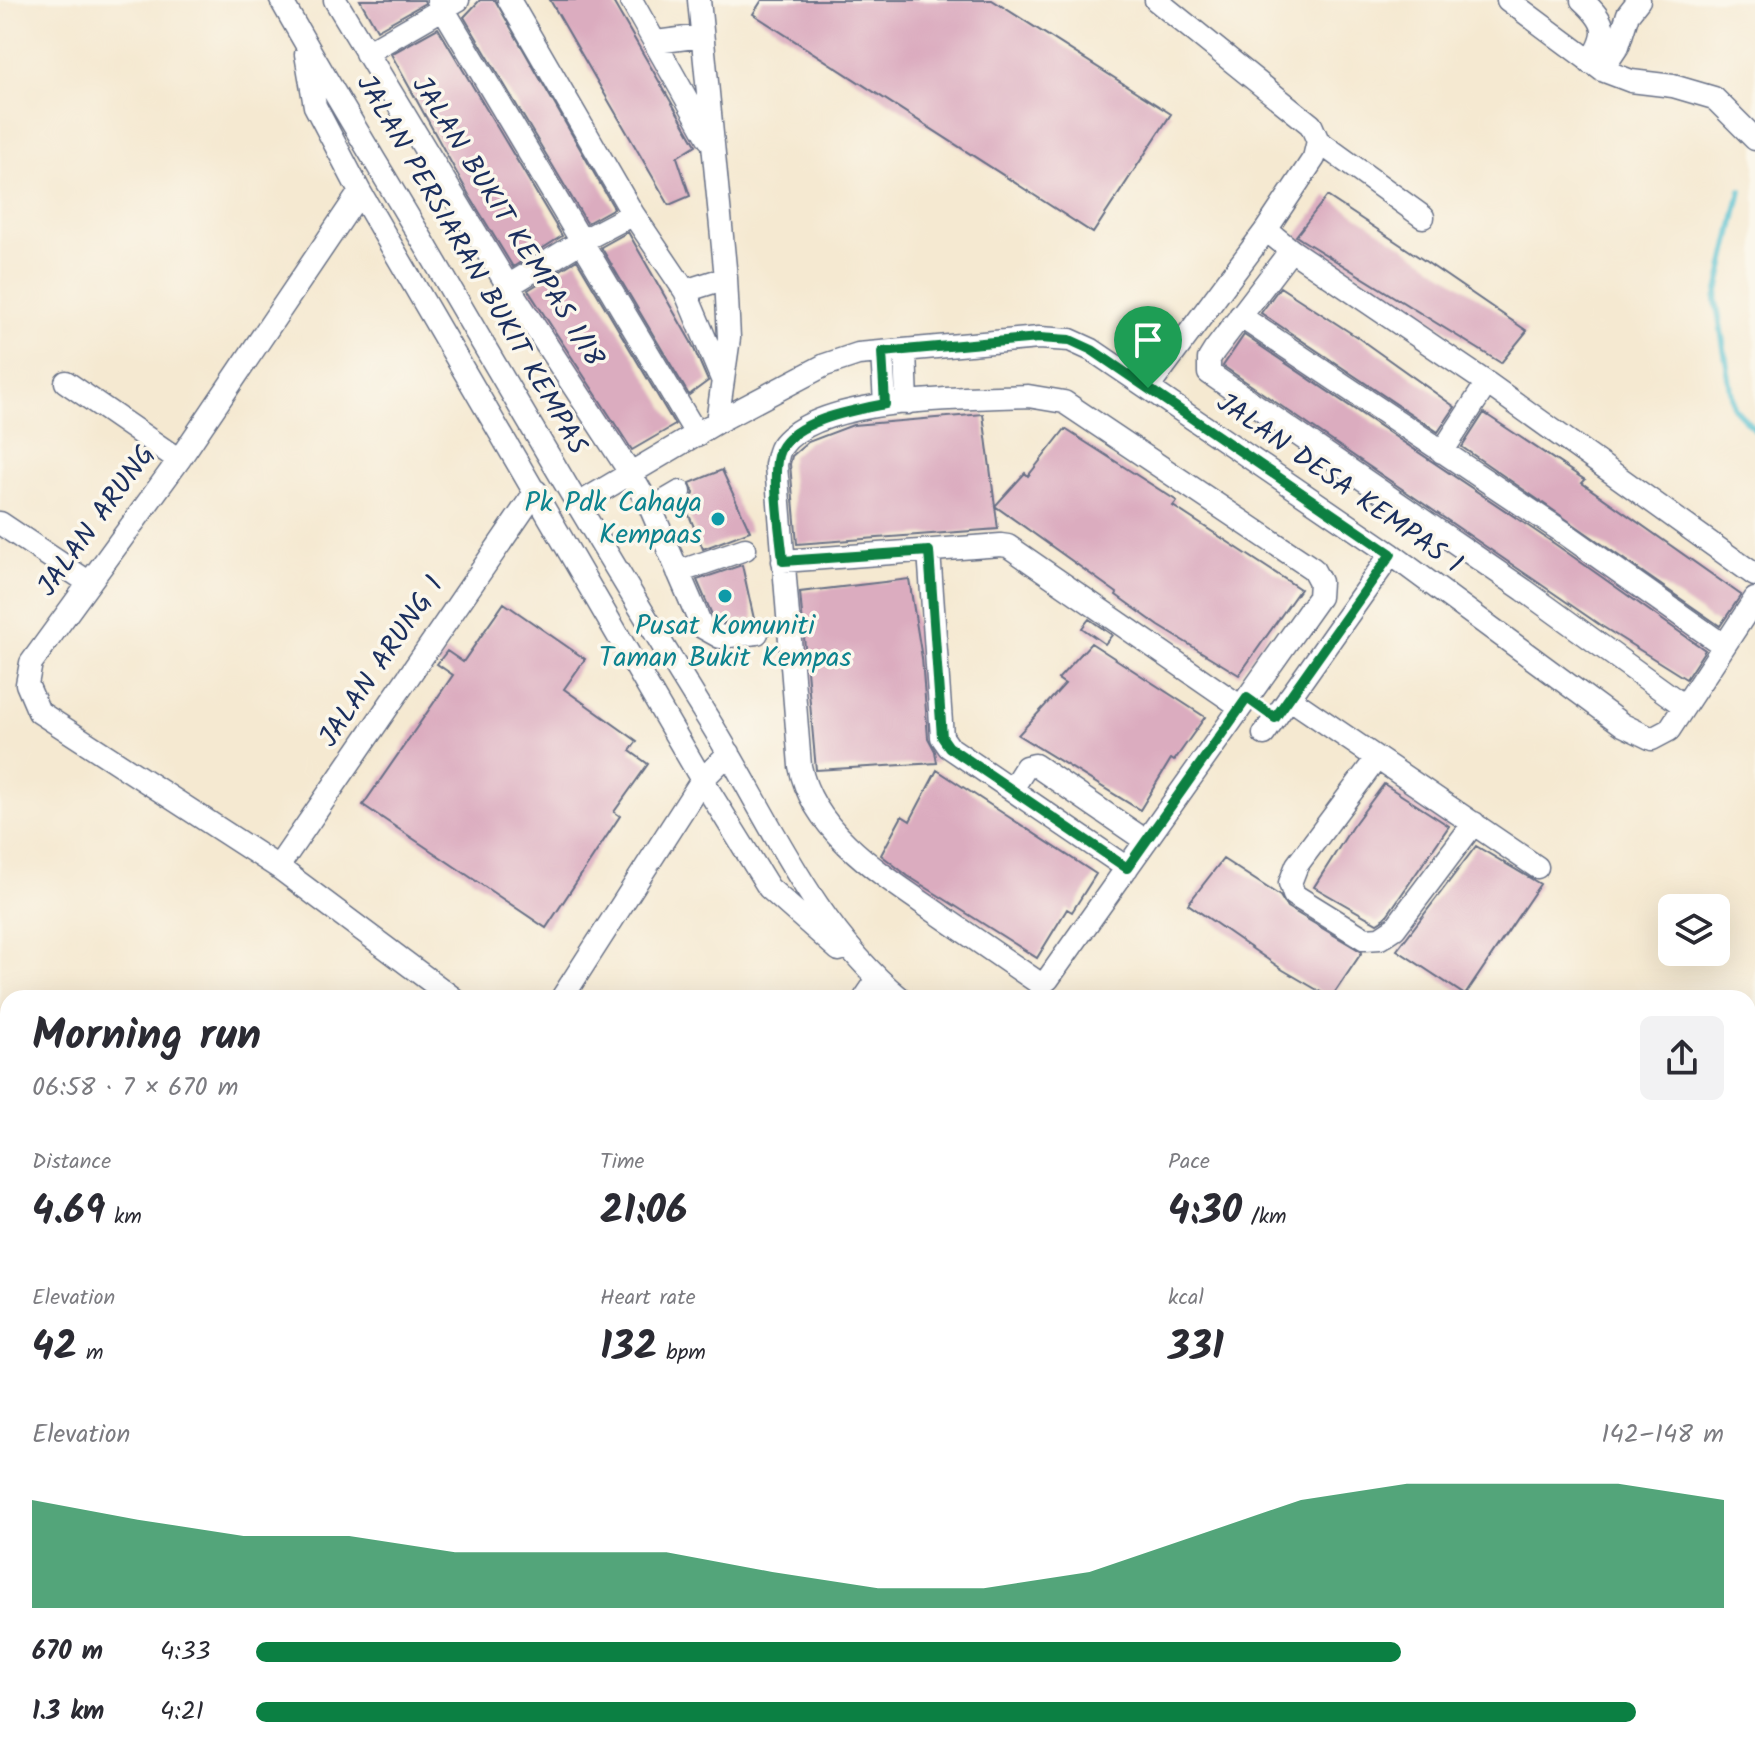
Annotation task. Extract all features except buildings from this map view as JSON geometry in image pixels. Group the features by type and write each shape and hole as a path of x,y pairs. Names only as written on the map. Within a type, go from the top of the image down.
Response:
{"street":[{"name":"JALAN PERSIARAN BUKIT KEMPAS","path":"281,0 577,505 871,989"},
{"name":"JALAN BUKIT KEMPAS 1/18","path":"335,0 508,286 631,474 651,509 702,627 720,637 757,633"},
{"path":"509,0 633,214 685,291 722,379"},
{"path":"631,0 714,148"},
{"path":"699,0 729,338 728,362 722,379 717,422"},
{"path":"1156,0 1311,125 1318,141 1423,217"},
{"path":"1508,0 1596,66 1631,81 1673,86 1714,98 1755,139"},
{"path":"1582,0 1599,15 1604,31 1604,42 1596,66"},
{"path":"1596,66 1618,46 1628,14 1639,0"},
{"path":"366,53 446,3 580,242 697,435"},
{"path":"656,42 702,36"},
{"path":"303,40 315,106 360,192 702,780 769,888 826,940 871,989"},
{"path":"1148,388 1266,230 1314,158 1318,141"},
{"name":"JALAN ARUNG","path":"360,192 179,460 31,663 27,684 39,712 278,867 442,990"},
{"path":"508,286 633,214"},
{"path":"1266,230 1755,575"},
{"path":"1291,250 1209,359 1209,373 1524,590 1684,706 1755,599"},
{"path":"685,291 726,278"},
{"path":"1240,316 1563,532 1723,645"},
{"name":"JALAN DESA KEMPAS 1","path":"577,505 717,422 825,365 858,354 1039,338 1070,340 1092,350 1391,554 1623,725 1652,739 1661,737 1684,706"},
{"path":"893,351 896,404"},
{"path":"66,382 179,460"},
{"path":"1442,452 1487,383"},
{"path":"1028,396 1064,402 1313,569 1320,582 1319,597 1043,983 868,865 843,840 804,784 776,465 780,448 794,436 836,414 896,404 1028,396"},
{"name":"JALAN ARUNG 1","path":"278,867 536,491"},
{"path":"651,509 680,492"},
{"path":"0,523 88,582"},
{"path":"783,561 1008,546 1244,703 1270,726 1391,554"},
{"path":"678,572 745,549"},
{"path":"929,551 942,737 949,747 1127,868"},
{"path":"1289,698 1537,867"},
{"path":"567,990 702,780 729,753"},
{"path":"1377,758 1297,865 1290,883 1294,895 1365,939 1380,938 1395,928 1474,823"},
{"path":"1012,789 1026,767 1035,765 1146,841"}],"waterway":[{"path":"1741,191 1716,300 1734,408 1755,430"}],"place":[{"name":"Pk Pdk Cahaya Kempaas","path":"718,519"},
{"name":"Pusat Komuniti Taman Bukit Kempas","path":"725,596"}],"route":[{"path":"1039,338 1070,340 1092,350 1148,388 1391,554 1275,718 1247,698 1127,868 949,747 942,737 929,551 783,561 776,465 780,448 815,422 836,414 885,404 882,352 1039,338"}]}
